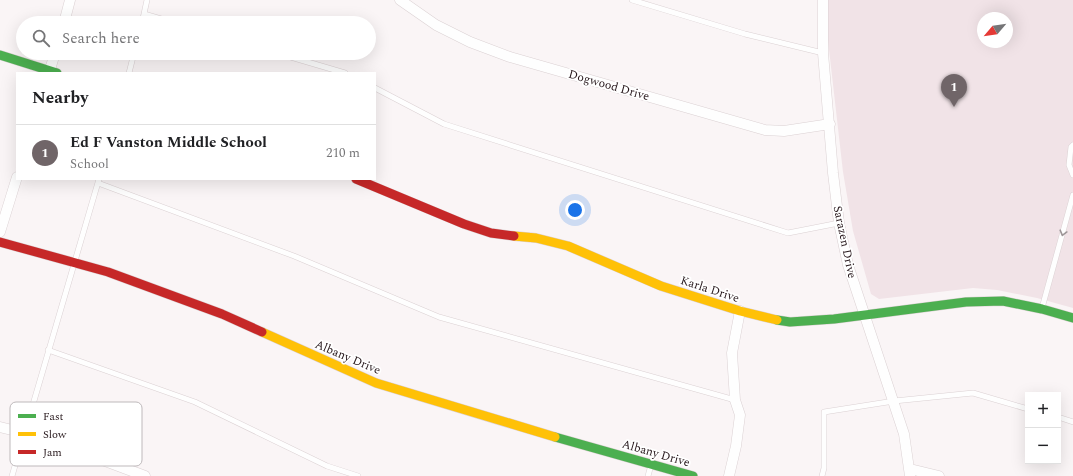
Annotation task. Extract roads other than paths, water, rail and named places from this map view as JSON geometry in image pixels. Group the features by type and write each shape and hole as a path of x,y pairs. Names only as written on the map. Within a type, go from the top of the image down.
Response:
{"street":[{"path":"66,16 70,0"},
{"name":"Dogwood Drive","path":"400,0 436,25 470,42 510,57 765,130 784,131 830,124"},
{"name":"Sarazen Drive","path":"823,0 824,53 833,173 839,223 848,265 904,434 910,472"},
{"path":"0,55 52,72 54,60"},
{"path":"0,232 16,180"},
{"name":"Karla Drive","path":"358,180 464,224 491,233 536,238 568,246 661,286 766,318 790,322 834,319 966,302 1003,301 1042,309 1073,318"},
{"name":"Albany Drive","path":"0,242 129,279 222,314 376,383 693,476"},
{"path":"729,476 736,446 740,415 735,400 732,353 740,311"},
{"path":"0,427 10,429"},
{"path":"119,466 145,476"},
{"path":"910,472 939,476"}],"lane":[{"path":"147,0 144,14 151,16"},
{"path":"632,0 745,34 824,53"},
{"path":"129,72 132,60"},
{"path":"300,60 341,72"},
{"path":"376,89 444,124 788,233 839,223"},
{"path":"1073,145 1071,147 1069,165 1073,175"},
{"path":"33,402 98,181 294,256 439,317 735,400"},
{"path":"1042,309 1073,195"},
{"path":"48,350 195,402 327,466 358,476"},
{"path":"822,476 824,468 824,412 894,401 973,393 1025,408"},
{"path":"1061,418 1073,422"},
{"path":"648,476 652,465"},
{"path":"12,476 15,466"}],"place":[{"name":"Ed F Vanston Middle School","path":"954,107"}]}
